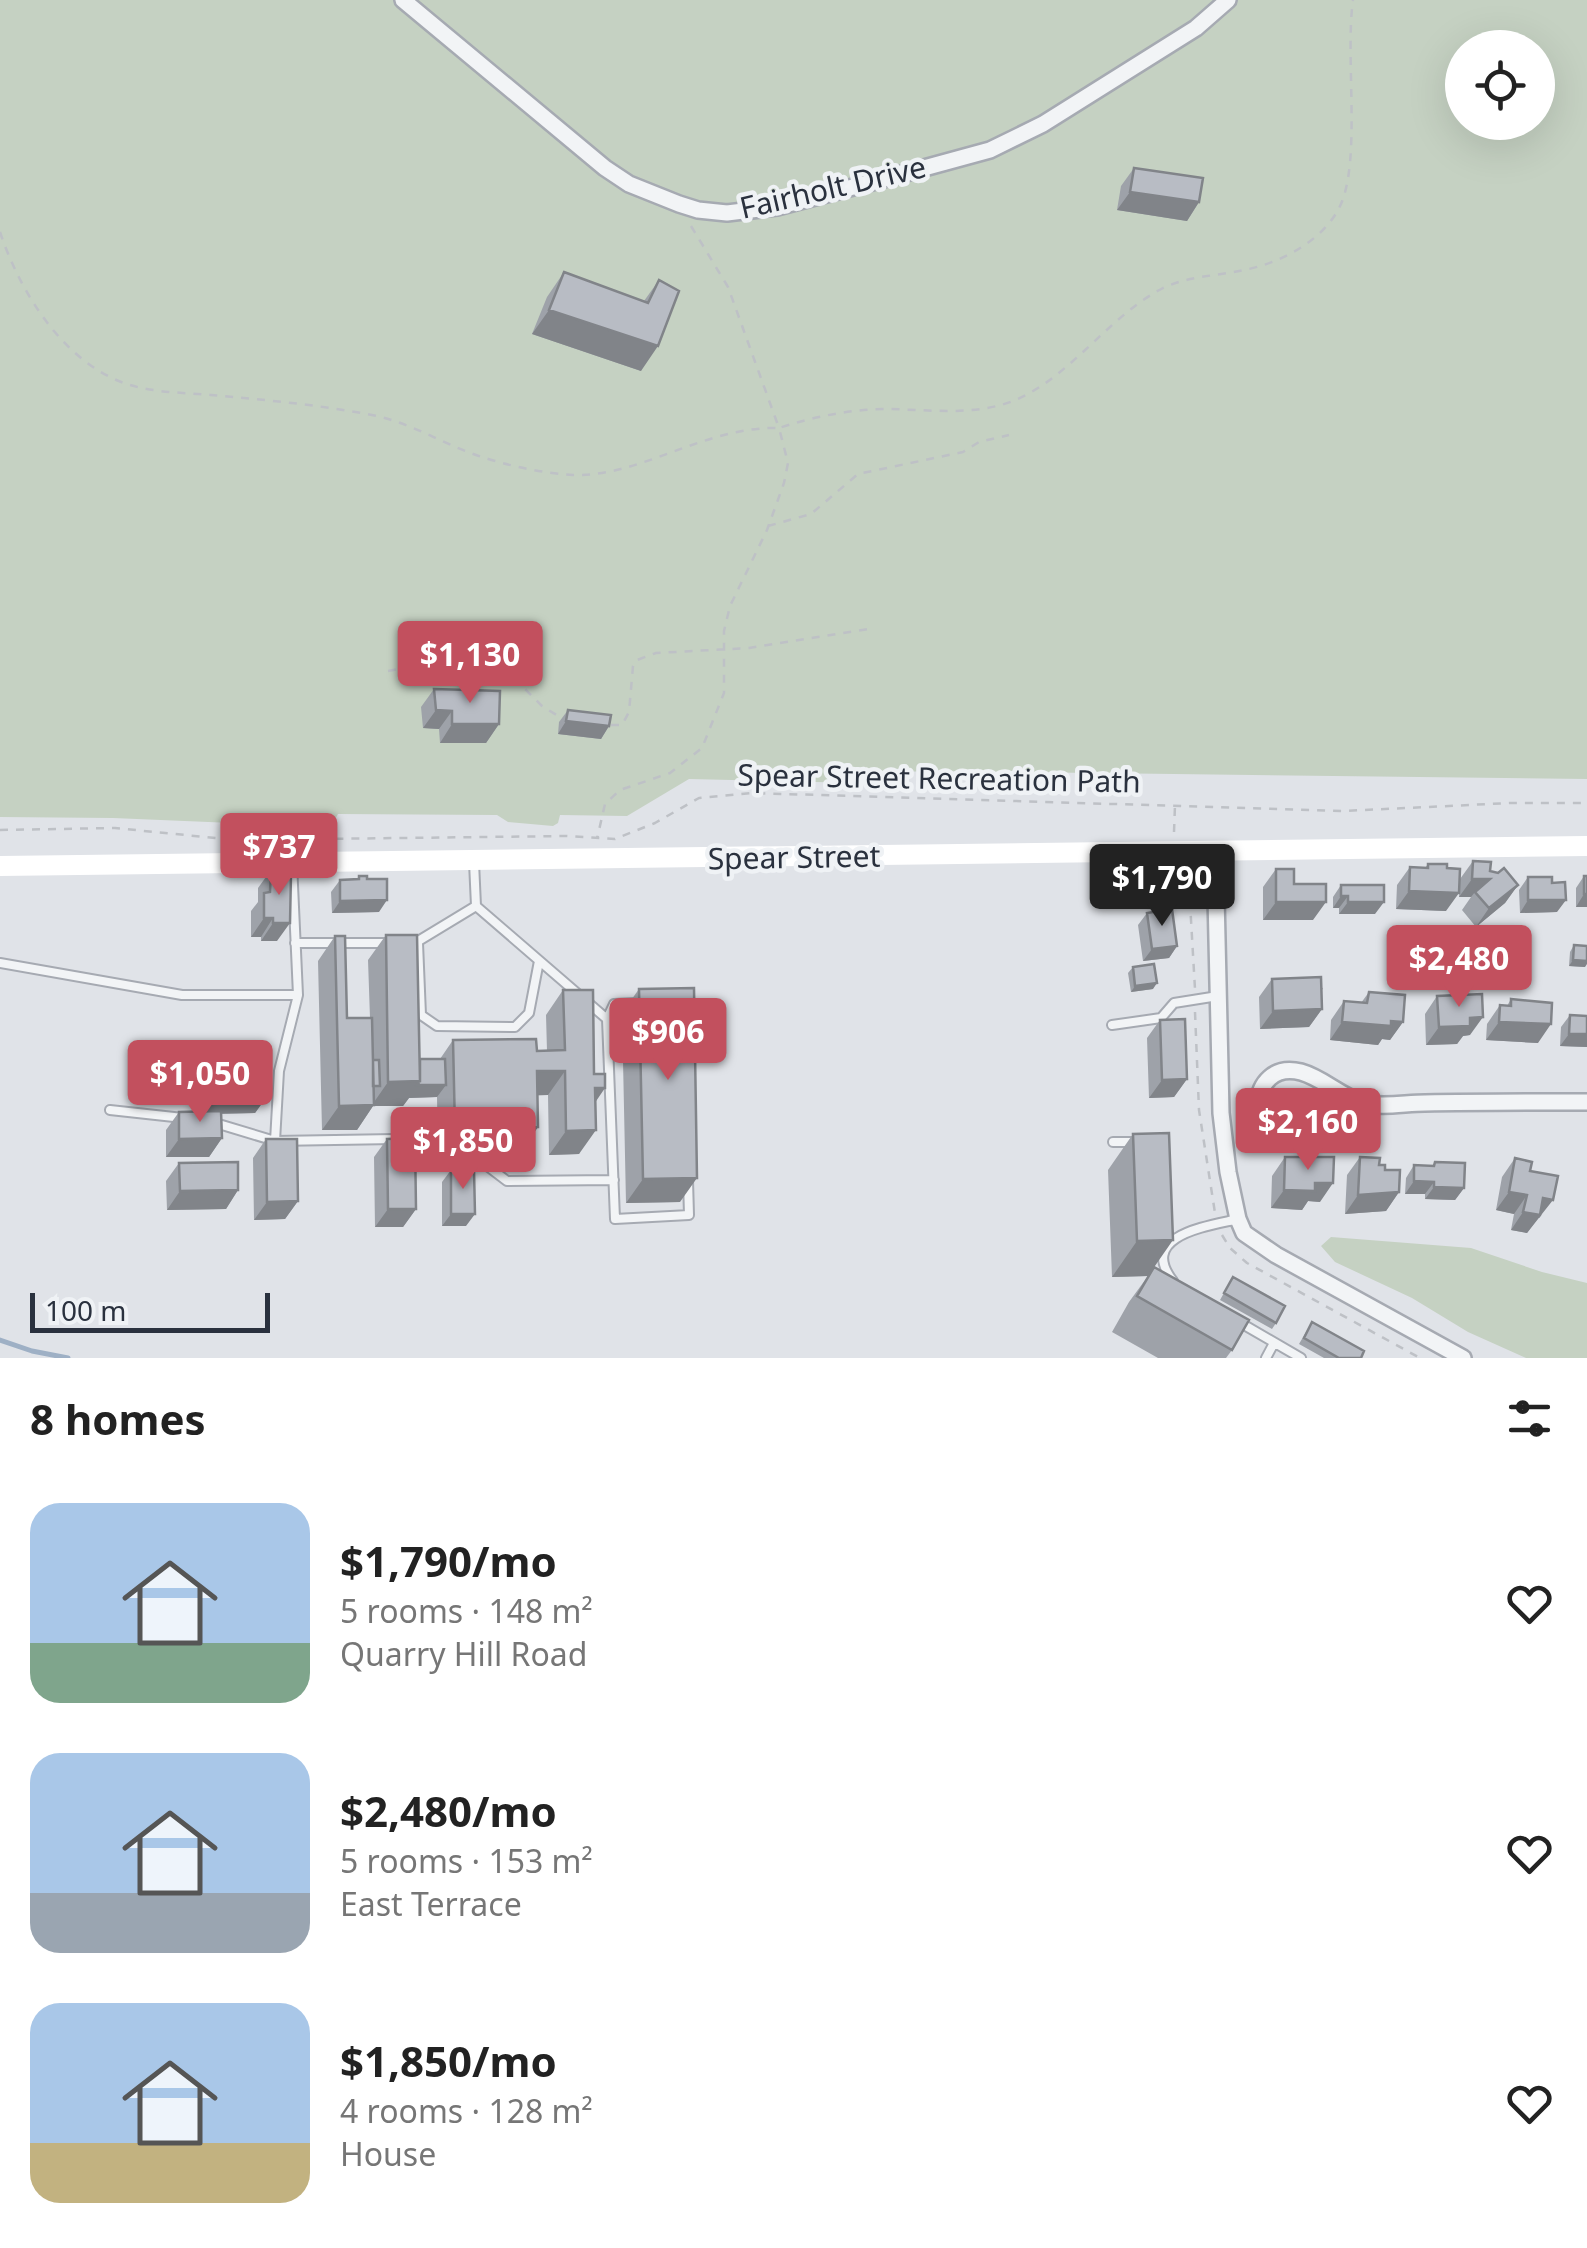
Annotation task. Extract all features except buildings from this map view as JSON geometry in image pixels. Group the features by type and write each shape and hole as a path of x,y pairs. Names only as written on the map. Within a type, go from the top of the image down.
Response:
{"main road":[{"name":"Spear Street","path":"0,866 1587,846"}],"street":[{"name":"Fairholt Drive","path":"403,0 629,184 698,210 727,213 777,206 990,150 1043,124 1104,86 1196,28 1228,0"},
{"path":"1215,852 1221,1113 1238,1219 1244,1233 1463,1358"},
{"path":"1364,1104 1298,1140 1277,1137 1261,1122 1257,1112 1257,1101 1266,1082 1285,1071 1308,1075 1364,1104 1587,1102"}],"lane":[{"path":"474,862 476,906 607,1020"},
{"path":"274,1141 278,1071 298,996 292,863"},
{"path":"296,943 418,944 476,906"},
{"path":"418,944 421,1015 437,1026 515,1027 529,1014 540,961"},
{"path":"0,963 182,995 298,996"},
{"path":"1112,1026 1162,1018 1174,1003 1218,996"},
{"path":"649,1002 614,1004 607,1020 615,1219 689,1215 688,1176"},
{"path":"110,1110 210,1121 274,1141 422,1139 423,1165 486,1165 507,1182 614,1180"},
{"path":"1113,1142 1145,1142"},
{"path":"1178,1287 1165,1271 1167,1246 1179,1234 1238,1219"},
{"path":"1165,1225 1179,1234"},
{"path":"1226,1315 1302,1358"},
{"path":"1266,1358 1274,1342"}],"path":[{"path":"0,232 10,264 56,333 101,372 145,390 267,400 375,416 402,423 476,455 572,474 599,473 712,436 752,427 779,428 838,412 977,409 1016,400 1059,371 1122,314 1164,288 1265,264 1282,258 1317,235 1340,208 1348,180 1349,34 1353,0"},
{"path":"596,860 605,804 620,790 670,773 702,748 724,693 723,652 730,606 768,526 788,463 728,287 690,226"},
{"path":"768,526 811,514 858,474 963,452 980,442 1009,435"},
{"path":"602,725 622,724 629,712 629,680 637,660 656,653 723,652 868,628"},
{"path":"388,671 442,661 468,666 520,684 559,718 570,720"},
{"name":"Spear Street Recreation Path","path":"0,830 115,828 235,840 615,839 655,823 699,798 752,793 1343,811 1511,802 1587,803"}],"green space":[{"path":"0,0 1587,0 1587,779 930,771 873,773 870,780 858,783 689,779 627,816 560,815 553,826 508,822 497,815 338,814 333,823 324,827 0,817"},
{"path":"1331,1237 1471,1248 1587,1283 1587,1358 1526,1358 1468,1332 1412,1298 1335,1262 1321,1246"}],"waterway":[{"path":"0,1340 68,1358"}]}
